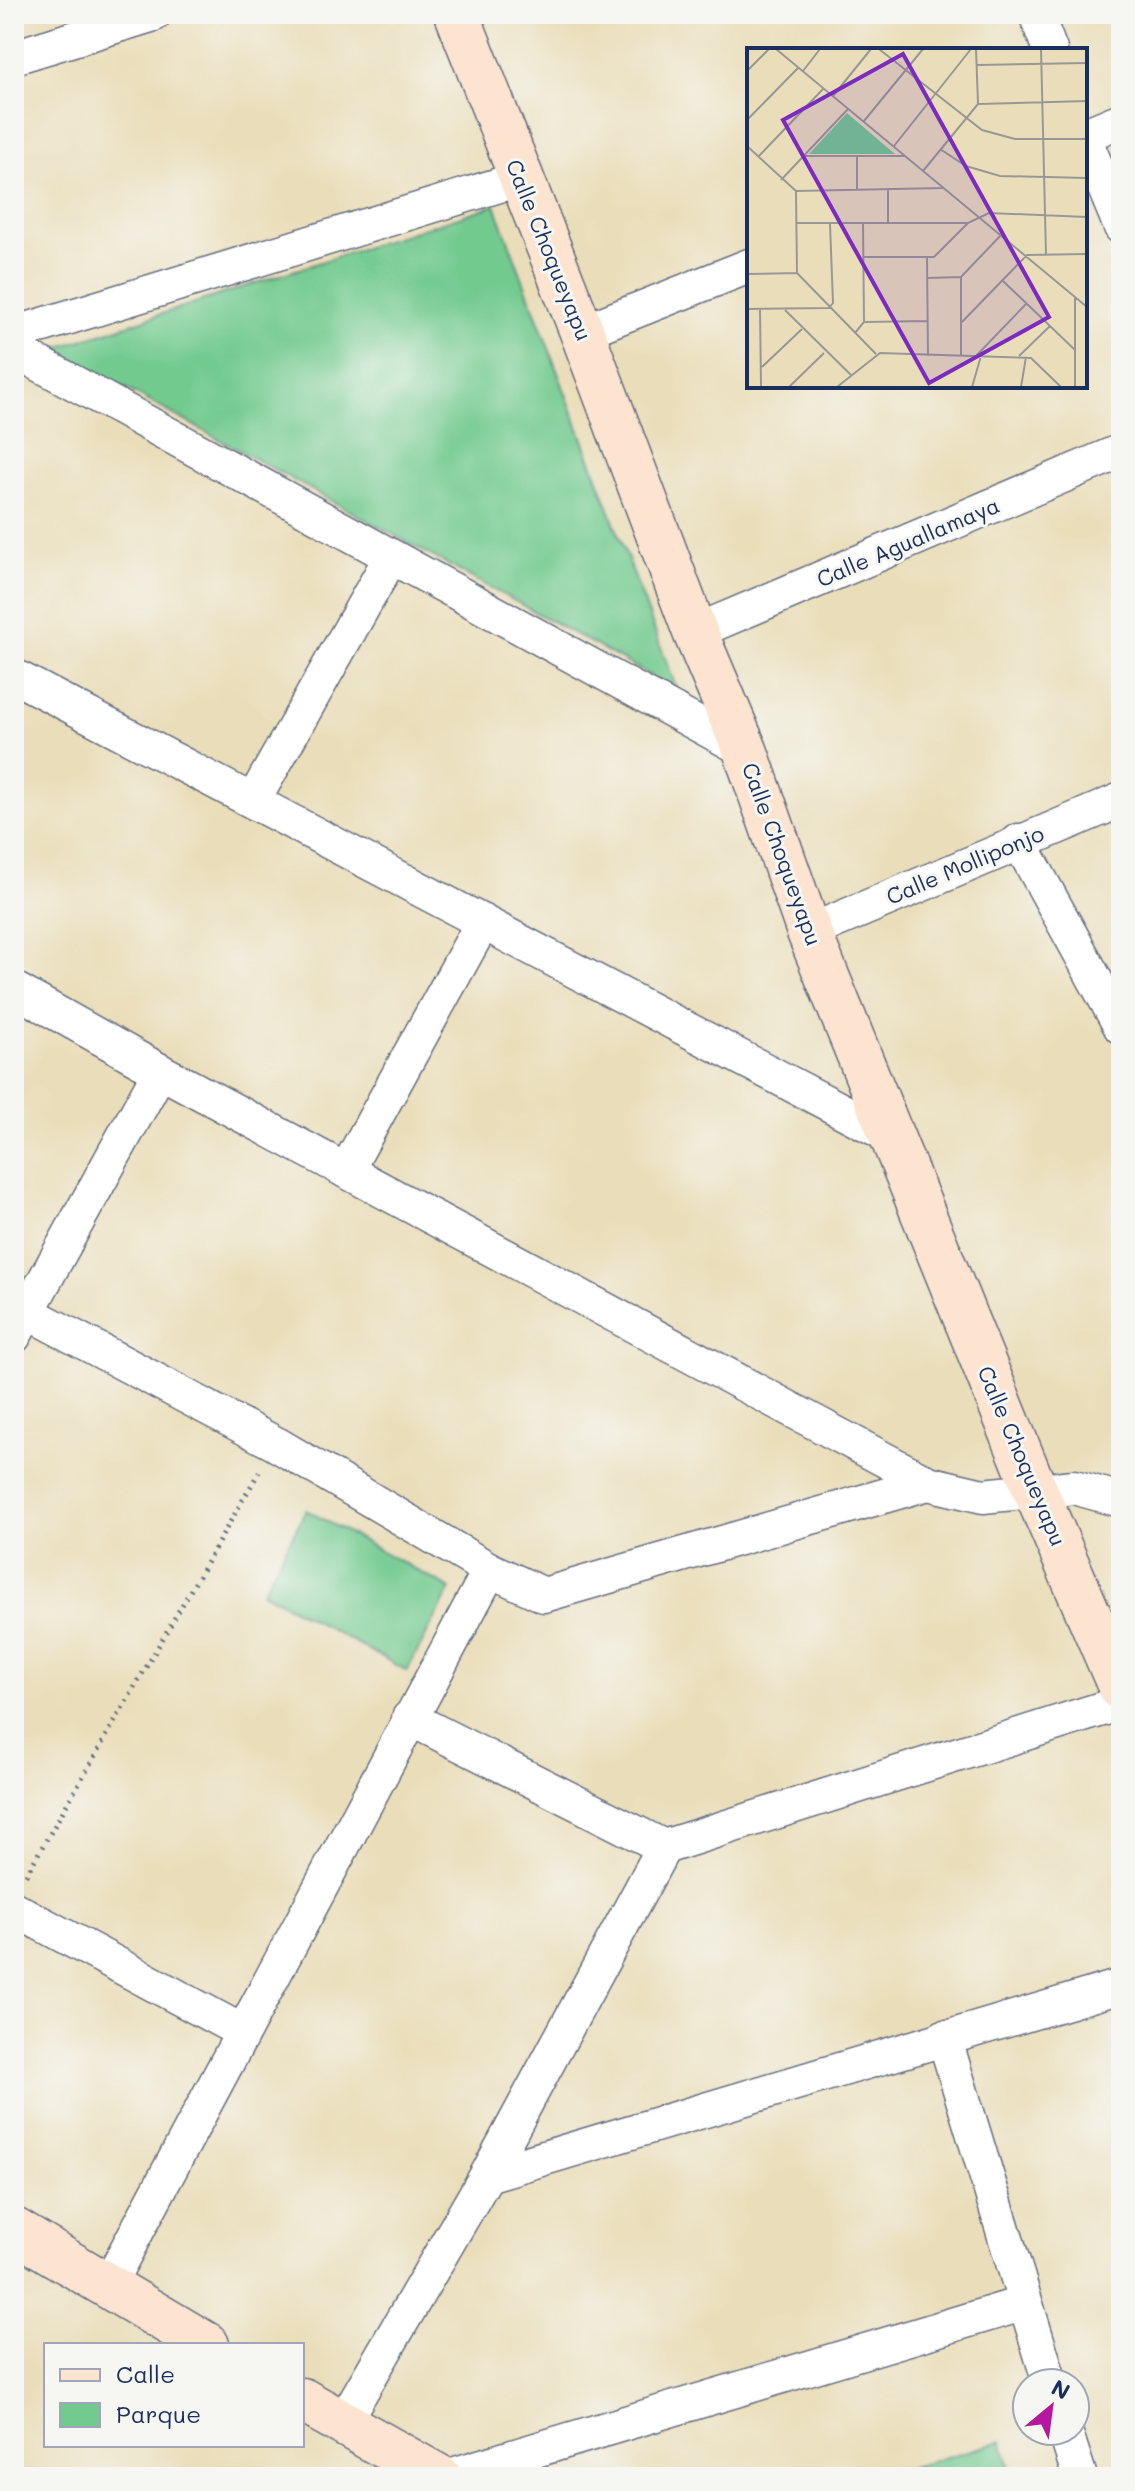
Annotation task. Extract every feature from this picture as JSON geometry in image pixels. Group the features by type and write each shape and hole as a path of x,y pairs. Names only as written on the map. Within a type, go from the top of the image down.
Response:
{"street":[{"path":"14,57 154,14"},
{"path":"1036,14 1049,48"},
{"name":"Calle Choqueyapu","path":"469,18 519,179 582,332 695,632 745,750 809,932 1036,1492 1121,1689"},
{"path":"1087,137 1121,120"},
{"path":"1087,143 1121,227"},
{"path":"14,334 519,179"},
{"path":"582,332 747,267"},
{"path":"14,350 745,750"},
{"name":"Calle Aguallamaya","path":"695,632 1121,451"},
{"path":"253,801 391,557"},
{"path":"14,676 890,1136"},
{"name":"Calle Molliponjo","path":"809,932 1121,800"},
{"path":"1019,841 1121,1027"},
{"path":"346,1171 483,922"},
{"path":"14,989 160,1071 928,1483 983,1496 1074,1487 1121,1500"},
{"path":"160,1071 20,1324 276,1444 490,1570 544,1595 928,1483"},
{"path":"107,2287 241,2031 490,1570"},
{"path":"342,2424 487,2175 664,1847 1121,1703"},
{"path":"409,1718 664,1847"},
{"path":"18,1895 241,2031"},
{"path":"487,2175 1121,1986"},
{"path":"944,2037 1045,2367"},
{"path":"14,2230 204,2343"},
{"path":"446,2477 1025,2303"},
{"path":"304,2401 439,2477"},
{"path":"1070,2447 1080,2477"}],"path":[{"path":"18,1895 276,1444"}],"green space":[{"path":"495,205 677,690 54,349"},
{"path":"306,1510 451,1589 407,1671 262,1592"},
{"path":"1002,2441 1013,2477 877,2477"}]}
